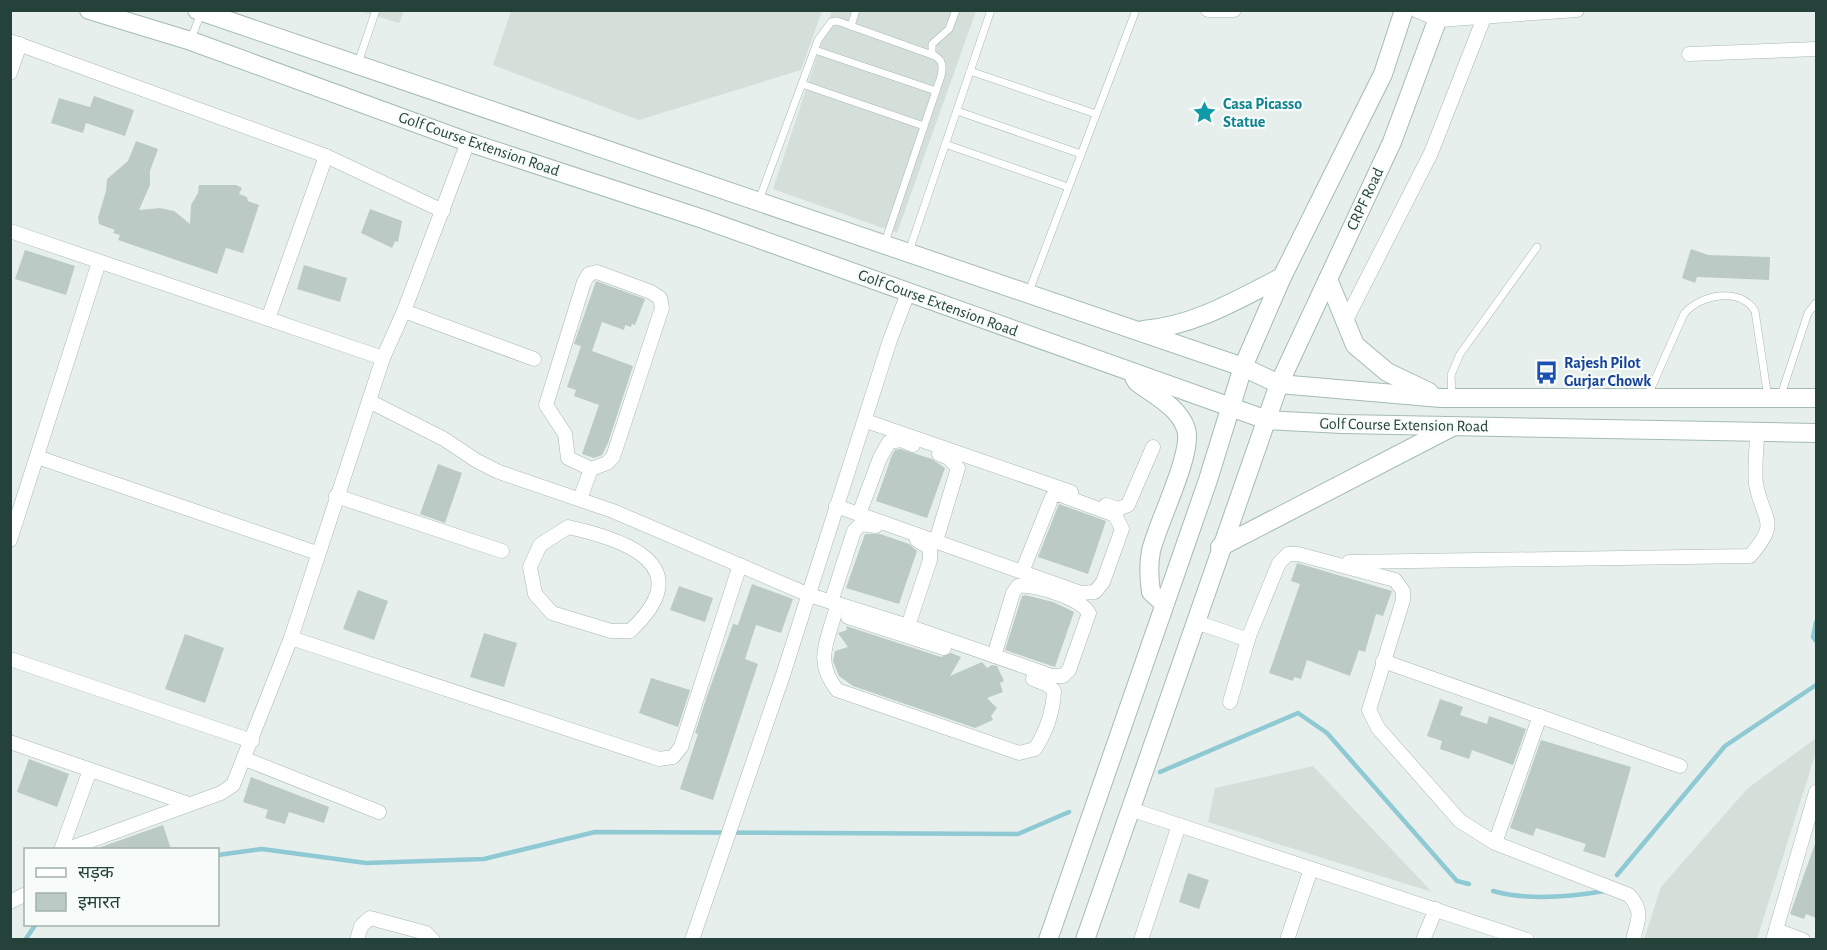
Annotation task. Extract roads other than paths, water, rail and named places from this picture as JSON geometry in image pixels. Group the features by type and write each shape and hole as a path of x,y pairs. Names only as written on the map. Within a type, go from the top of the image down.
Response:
{"main road":[{"name":"Golf Course Extension Road","path":"89,10 191,41 468,142 703,219 1231,405 1267,420 1816,433"},
{"path":"1047,939 1164,604 1243,367 1282,277 1383,74 1404,10"},
{"name":"Golf Course Extension Road","path":"200,11 1243,367 1278,384 1446,398 1816,398"},
{"name":"CRPF Road","path":"1085,939 1278,384 1392,142 1440,15"},
{"path":"1136,331 1169,328 1208,315 1282,277"},
{"path":"1328,279 1355,345 1388,372 1446,398"},
{"path":"1132,372 1137,382 1175,410 1186,427 1187,434 1184,453 1152,550 1149,570 1151,592 1164,604"},
{"path":"1683,398 1686,430"},
{"path":"1220,547 1454,426"}],"street":[{"path":"1208,10 1233,10"},
{"path":"1416,10 1440,15 1577,10"},
{"path":"1345,322 1431,153 1486,15"},
{"path":"10,73 15,43 326,156 443,211"},
{"path":"1689,54 1816,49"},
{"path":"66,848 221,793 233,785 291,638 317,553 383,358 404,311 468,142"},
{"path":"268,319 326,156"},
{"path":"10,231 383,358"},
{"path":"10,540 99,262"},
{"path":"580,499 591,470 607,464 613,457 663,308 660,298 651,292 597,272 589,274 584,282 546,405 565,434 568,458 591,470"},
{"path":"692,939 866,421 890,340 908,293"},
{"path":"404,311 534,359"},
{"path":"369,401 444,439 500,472 614,511 740,565 807,599 833,607 1048,685 1053,692 1053,705 1043,737 1035,749 1019,753 837,690 827,677 823,656 833,607 854,531 861,524 871,525 923,542 930,548 930,560 908,626"},
{"path":"866,421 1118,509 1128,505 1132,499 1153,447"},
{"path":"1332,563 1750,556 1765,538 1769,523 1756,484 1757,432"},
{"path":"860,514 880,458 890,442 901,440 949,458 958,468 936,540"},
{"path":"37,457 317,553"},
{"path":"836,506 1081,593 1095,592 1103,582 1122,529 1119,520 1115,515 1058,494 1052,497 1022,572"},
{"path":"336,496 502,551"},
{"path":"606,535 614,511"},
{"path":"568,527 606,535 632,547 650,562 660,580 656,600 645,617 630,631 611,631 552,613 534,594 530,567 540,545 568,527"},
{"path":"1230,702 1249,636 1283,557 1288,554 1298,554 1395,580 1402,591 1403,600 1369,710 1378,729 1460,820 1495,843 1629,895 1639,906 1640,913 1633,939"},
{"path":"291,638 659,759 673,757 681,747 740,565"},
{"path":"833,607 908,626 994,656 1052,676 1063,676 1069,670 1089,613 1084,605 1074,599 1027,585 1018,586 1013,593 994,656"},
{"path":"1196,622 1243,639 1249,636"},
{"path":"10,659 252,741"},
{"path":"1383,661 1680,766"},
{"path":"1495,843 1540,716"},
{"path":"10,742 189,804"},
{"path":"245,759 379,812"},
{"path":"63,848 90,770"},
{"path":"1803,939 1774,935 1814,809 1816,792"},
{"path":"1130,809 1527,939"},
{"path":"1141,939 1179,825"},
{"path":"1287,939 1311,868"},
{"path":"10,902 24,895"},
{"path":"1423,939 1436,909"},
{"path":"357,939 361,926 370,918 426,933 433,939"}],"lane":[{"path":"357,65 376,10"},
{"path":"851,26 856,10"},
{"path":"932,55 932,44 949,29 956,10"},
{"path":"909,253 991,10"},
{"path":"1028,294 1136,10"},
{"path":"191,41 200,11"},
{"path":"759,202 823,30 831,22 837,21 932,55 940,60 943,66 884,245"},
{"path":"815,50 936,91"},
{"path":"970,71 1096,114"},
{"path":"802,84 924,126"},
{"path":"957,111 1081,154"},
{"path":"945,144 1068,187"},
{"path":"1446,398 1451,375 1460,354 1537,247"},
{"path":"1647,398 1684,314 1702,299 1727,296 1752,305 1755,311 1774,398"},
{"path":"1774,398 1808,313 1816,303"}],"waterway":[{"path":"1816,622 1813,637 1816,641"},
{"path":"1617,875 1725,746 1816,685"},
{"path":"1160,772 1298,713 1327,733 1457,881 1469,884"},
{"path":"219,855 262,849 366,863 484,859 595,832 1018,834 1069,812"},
{"path":"1493,891 1520,896 1549,897 1605,891"},
{"path":"25,940 35,926"}],"place":[{"name":"Casa Picasso Statue","path":"1205,113"},
{"name":"Rajesh Pilot Gurjar Chowk","path":"1546,372"}]}
